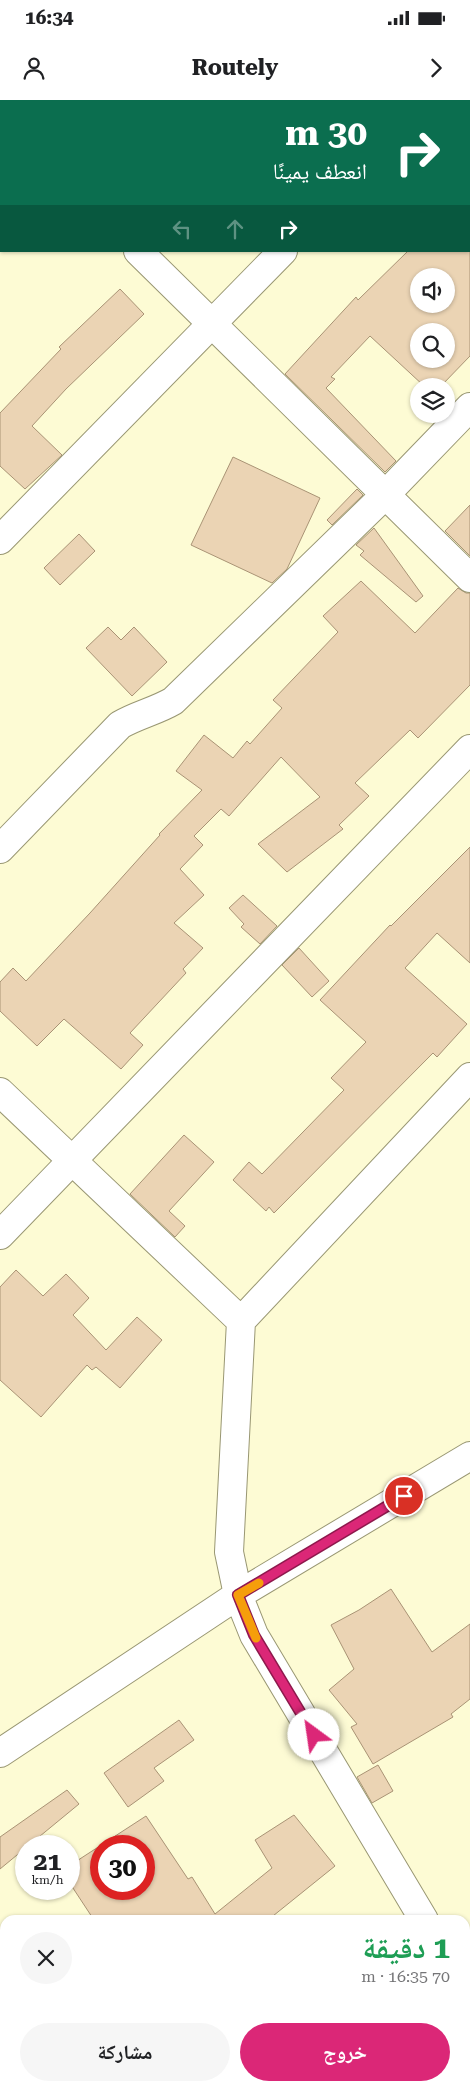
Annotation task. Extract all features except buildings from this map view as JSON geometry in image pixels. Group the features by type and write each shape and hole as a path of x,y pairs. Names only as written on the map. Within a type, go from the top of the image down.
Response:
{"street":[{"path":"139,252 470,578"},
{"path":"0,540 281,252"},
{"path":"0,848 120,725 136,716 158,710 174,702 385,495 470,407"},
{"path":"0,1235 470,749"},
{"path":"421,1915 254,1635 238,1595 230,1552 241,1321 470,1077"},
{"path":"0,1092 241,1321"},
{"path":"0,1753 238,1595 470,1456"}],"slow traffic":[{"path":"256,1638 238,1595 259,1583"}],"route":[{"path":"314,1735 254,1635 238,1595 404,1496"}]}
